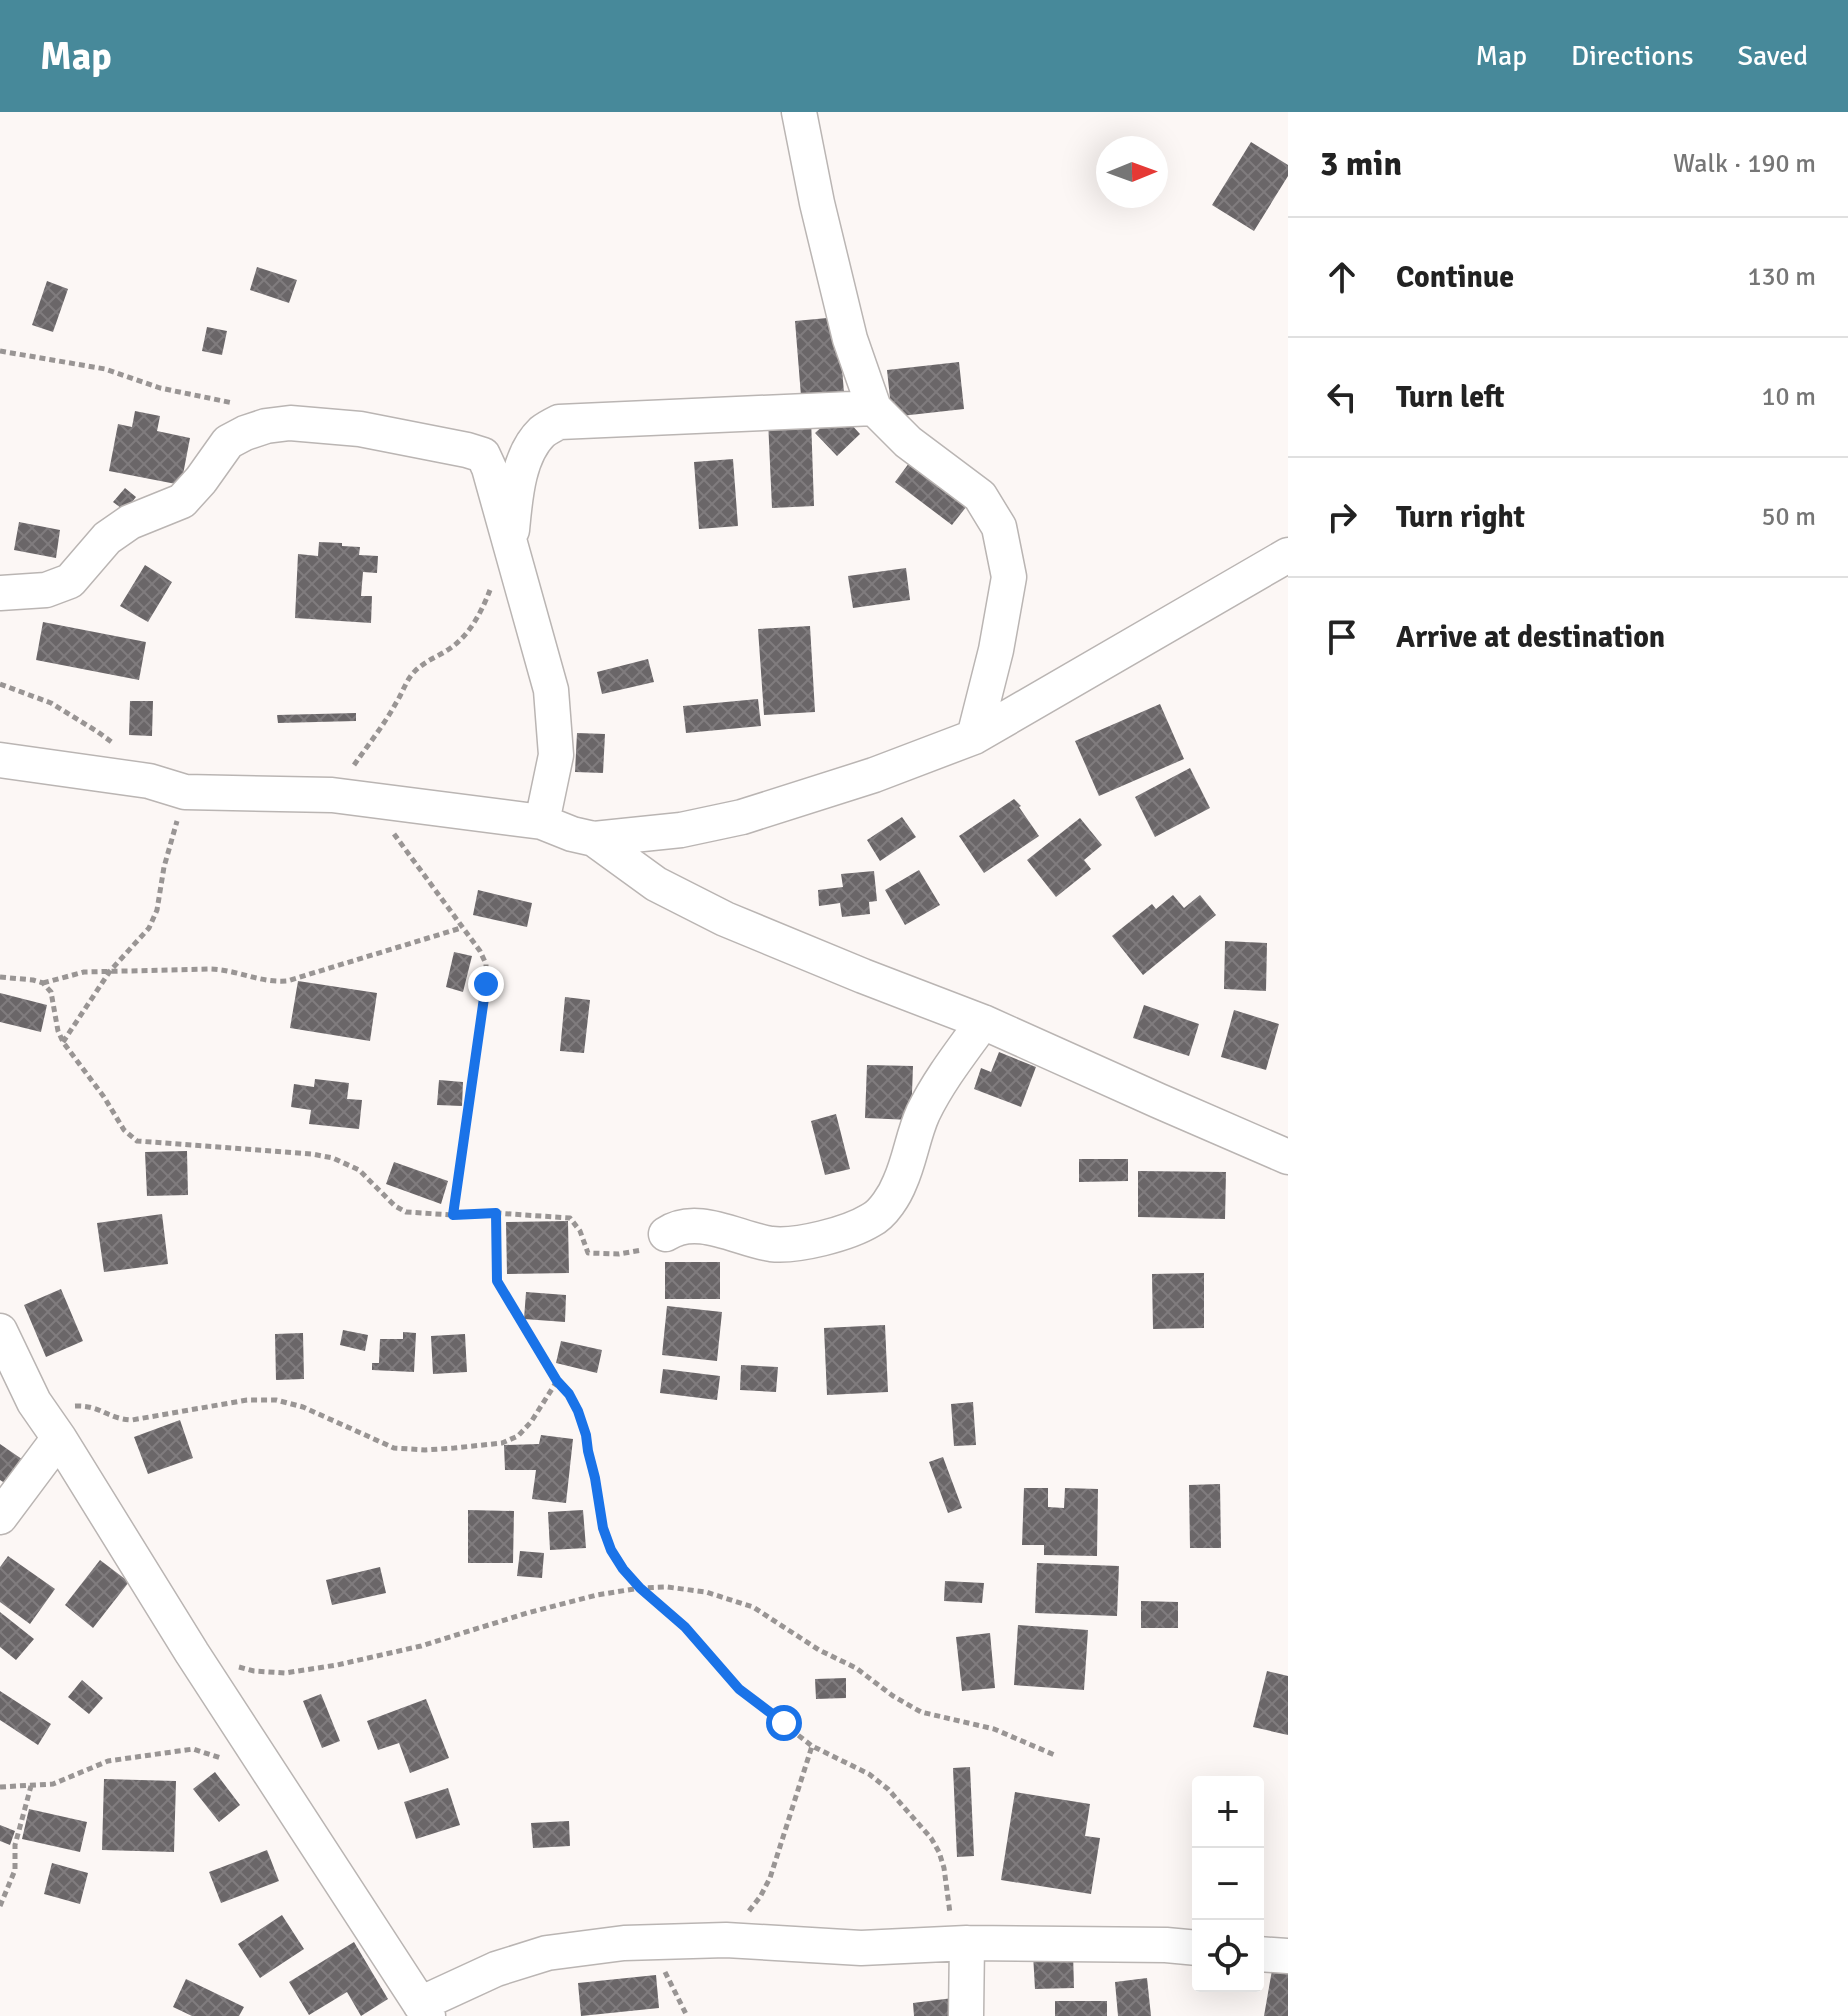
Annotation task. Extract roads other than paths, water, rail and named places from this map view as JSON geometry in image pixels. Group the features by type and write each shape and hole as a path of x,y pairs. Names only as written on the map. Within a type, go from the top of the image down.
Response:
{"street":[{"path":"799,112 850,339 874,408 908,442 980,496 999,527 1009,577 996,650 974,737"},
{"path":"511,544 520,476 529,449 543,431 559,422 874,408"},
{"path":"0,593 46,590 70,581 107,538 130,522 182,501 228,442 256,429 290,423 360,429 483,455 551,690 556,755 542,822"},
{"path":"0,760 149,781 185,792 332,795 542,822 594,839 681,830 742,817 874,775 974,737 1288,555"},
{"path":"594,839 656,884 725,919 983,1022 1288,1157"},
{"path":"666,1234 675,1228 694,1226 773,1244 835,1235 873,1220 900,1183 921,1117 931,1098 983,1022"},
{"path":"0,1331 34,1402 192,1653 424,2010 496,1969 547,1953 624,1943 726,1940 861,1948 960,1944 1192,1947"},
{"path":"0,1517 59,1438"},
{"path":"960,1944 966,2016"},
{"path":"1264,1954 1288,1956"}]}
